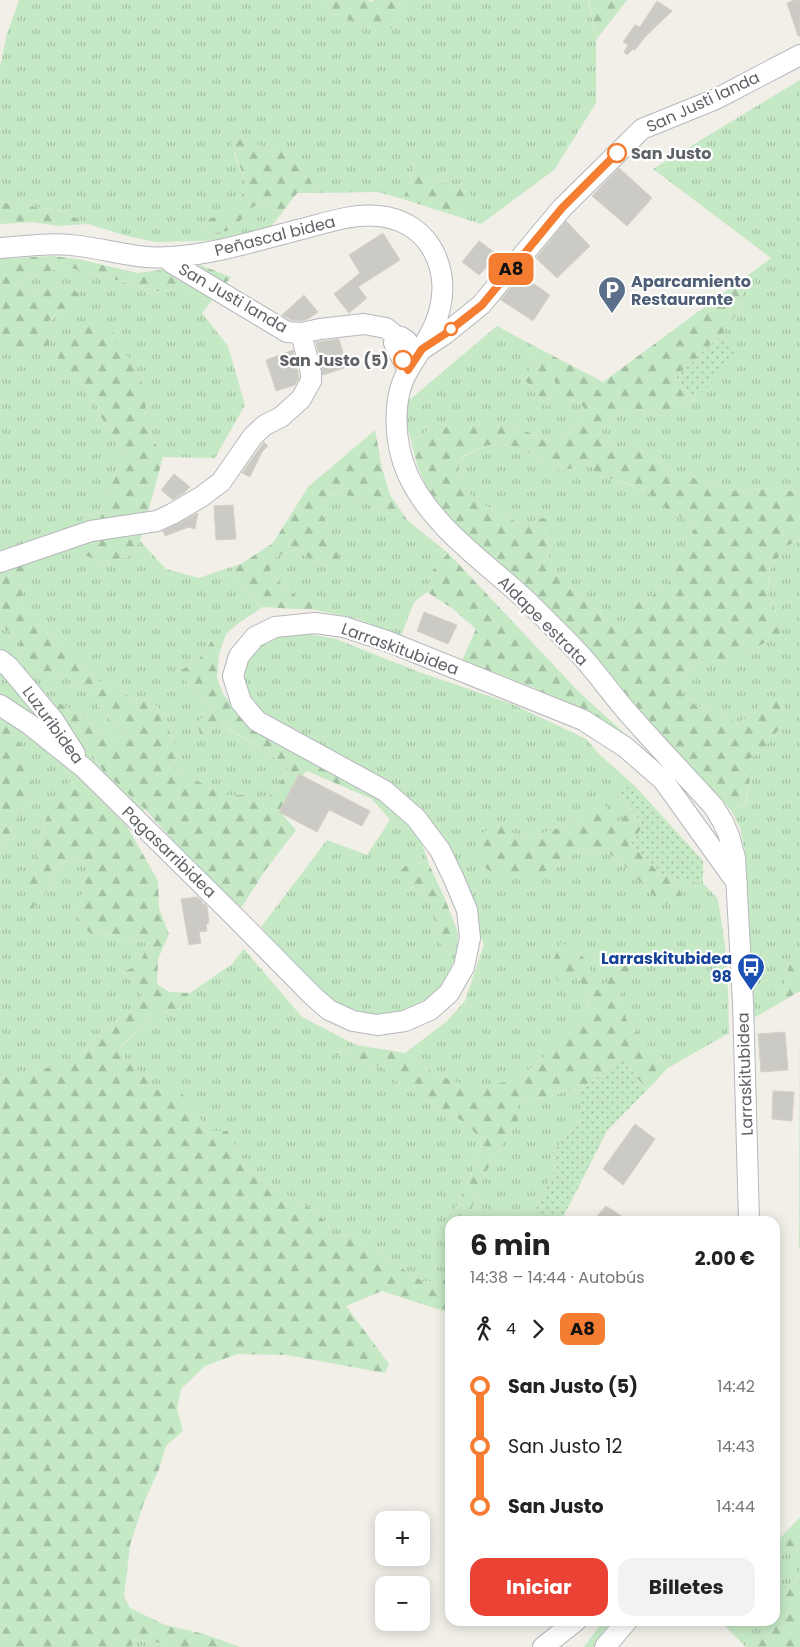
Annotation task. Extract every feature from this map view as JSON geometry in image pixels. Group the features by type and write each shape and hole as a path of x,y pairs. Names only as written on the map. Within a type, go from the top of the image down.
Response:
{"street":[{"name":"San Justi landa","path":"168,258 172,263 287,332 301,333 364,324 386,328 396,336 422,349 445,334 482,305 562,208 642,129 716,99 800,55"},
{"name":"Peñascal bidea","path":"0,248 30,245 76,245 168,258 205,254 349,217 379,216 408,224 426,239 437,257 442,281 440,308 422,349"},
{"name":"San Justi landa","path":"0,562 91,531 157,521 201,497 221,482 253,436 265,425 281,417 301,400 312,381 301,333"},
{"path":"396,336 394,343 408,370"},
{"name":"Aldape estrata","path":"422,349 402,382 397,429 401,454 408,474 420,495 435,517 526,600 577,652 628,713 714,808 729,836 735,858 737,883"},
{"name":"Larraskitubidea","path":"329,1010 353,1021 377,1025 405,1022 430,1010 449,993 464,967 470,938 467,910 454,879 440,850 416,818 385,792 257,721 241,702 233,676 238,656 254,637 275,627 315,623 344,627 405,648 583,720 625,747 663,780 737,883 743,1002 749,1216"},
{"name":"Luzuribidea","path":"0,660 9,667 54,721 84,768"},
{"name":"Pagasarribidea","path":"0,706 29,724 84,768 329,1010"},
{"path":"543,1647 570,1626"},
{"path":"605,1647 623,1626"}],"green space":[{"path":"19,0 315,0 333,12 365,28 397,28 404,0 588,0 596,40 596,103 554,170 481,224 456,216 475,200 460,185 440,183 425,175 413,159 411,180 403,199 378,192 316,193 307,172 279,147 252,145 234,131 234,154 246,182 240,201 231,215 205,219 203,234 227,231 240,221 251,208 263,202 281,214 269,229 226,240 156,242 127,236 88,224 62,211 0,202 0,67 7,34"},
{"path":"315,0 367,0 372,2 374,0 404,0 397,28 365,28 333,12"},
{"path":"588,0 627,0 596,40 589,2"},
{"path":"800,80 800,490 783,491 763,488 736,491 712,482 676,474 634,445 613,448 598,435 619,412 641,409 662,416 679,404 694,400 737,356 720,336 741,308 744,278 771,258 653,169"},
{"path":"234,130 252,145 278,147 286,144 307,172 316,193 297,193 281,214 263,202 251,208 240,221 227,231 203,234 205,219 231,214 240,201 246,182 231,144"},
{"path":"413,159 425,175 440,183 460,185 476,200 456,216 403,199 411,180"},
{"path":"0,202 62,211 88,224 58,226 33,222 0,224"},
{"path":"51,256 78,259 137,273 200,265 231,277 210,303 182,286 161,292 67,267 31,275 15,284 26,293 70,285 81,297 82,309 72,314 61,310 49,321 56,332 48,345 38,351 0,346 0,259"},
{"path":"67,267 160,292 182,286 210,303 202,313 228,346 245,405 215,458 163,457 145,426 146,395 134,363 114,346 54,374 92,389 99,414 124,452 100,512 83,519 66,550 80,553 100,562 128,557 140,541 166,569 199,578 231,567 247,593 263,607 237,624 226,634 219,654 211,640 199,659 180,671 191,689 211,707 198,722 200,736 221,724 289,767 277,788 263,803 243,795 224,795 173,768 179,753 170,734 166,715 152,702 132,699 115,686 100,682 58,639 39,627 25,614 21,598 29,580 0,553 0,346 6,346 49,322 61,310 72,314 70,285 26,293 15,284 31,275"},
{"path":"744,278 741,308 720,336 676,377 694,400 679,404 662,416 641,409 619,412 598,435 613,448 634,445 676,474 712,482 736,491 763,488 783,491 800,490 800,540 786,546 769,571 768,594 779,619 780,633 737,659 709,659 689,669 681,692 695,705 719,713 736,723 754,715 763,700 782,696 788,717 762,751 742,763 750,780 745,805 731,810 486,554 440,510 418,468 411,441 430,429 459,423 492,424 519,429 555,442 571,430 585,408 577,402 558,399 554,377 546,388 548,407 525,380 538,348 603,382","holes":["488,445 514,446 561,471 577,467 586,460 599,476 624,482 649,494 668,510 697,525 681,553 673,579 652,596 634,603 628,614 630,636 620,631 562,582 549,558 547,538 555,520 542,518 524,526 475,500 457,475 462,456"]},
{"path":"112,323 115,346 134,362 146,395 145,426 163,457 140,541 128,557 100,562 80,553 66,550 56,536 83,519 100,512 124,452 99,414 92,389 54,374 61,347 83,324"},
{"path":"497,326 538,348 525,380 547,406 546,388 554,377 558,398 577,402 585,408 571,430 555,442 519,429 492,424 430,429 411,441 406,421 407,402"},
{"path":"720,336 738,356 694,400 676,377"},
{"path":"375,430 382,468 390,495 407,520 347,495 323,496 321,513 334,536 340,564 327,567 294,550 275,557 270,571 279,582 300,600 327,600 312,609 263,607 247,593 231,567 241,564 273,543 308,487"},
{"path":"488,445 514,446 561,471 577,467 586,460 599,476 623,482 649,494 668,510 697,525 681,553 673,579 652,596 634,603 630,637 620,631 562,582 549,558 542,518 524,526 475,500 457,475 462,457"},
{"path":"347,495 407,520 448,553 433,570 427,592 414,602 401,636 358,619 312,609 326,600 300,600 279,582 270,571 275,557 294,550 327,567 334,536 321,513 323,496"},
{"path":"800,540 800,959 789,966 778,1004 752,1019 746,858 740,828 731,810 746,805 750,780 741,763 762,751 763,700 754,715 736,723 719,713 695,705 681,692 689,669 709,659 737,659 757,647 779,619 768,594 769,571 786,546"},
{"path":"19,552 29,580 21,598 25,614 39,627 58,639 100,682 115,686 132,699 152,702 166,715 170,734 179,753 173,768 224,795 243,795 263,802 277,788 289,767 222,724 200,736 198,722 211,707 191,689 180,671 199,659 211,640 219,654 217,678 224,696 241,714 358,787 372,799 307,771 295,783 282,814 296,830 264,872 241,908 185,854 145,809 104,772 92,754 73,743 47,704 54,701 75,711 114,739 124,730 104,715 91,692 58,673 29,669 18,657 20,639 0,625 0,553"},
{"path":"448,553 580,693 635,743 586,712 534,688 462,661 476,629 453,609 427,592 433,570"},
{"path":"0,625 20,639 18,657 29,669 58,673 91,692 104,715 124,730 114,739 75,711 73,743 92,754 104,772 145,809 127,826 104,806 86,786 51,806 41,834 36,859 23,878 45,894 59,865 74,858 89,863 76,919 92,935 121,936 148,944 139,966 123,972 143,995 130,1012 102,1030 82,1054 56,1066 0,1078 0,857 9,835 32,793 12,729 0,720"},
{"path":"297,632 336,639 419,672 512,704 586,739 601,756 634,785 612,792 631,809 617,824 583,817 559,828 536,835 515,834 556,867 580,850 604,849 623,864 651,893 681,896 678,880 703,883 718,899 727,960 729,1033 668,1068 626,1019 620,994 642,941 625,955 608,982 599,986 583,957 573,972 585,988 590,1012 540,1061 517,1079 476,1090 435,1074 405,1053 447,1021 465,1001 484,944 438,832 275,727 252,705 243,678 249,649 270,637"},
{"path":"0,720 12,729 31,765 32,793 9,835 0,857"},
{"path":"71,780 86,786 104,806 127,826 158,881 159,908 169,934 158,959 157,984 169,992 190,993 180,1008 158,1014 119,1047 125,1058 162,1093 177,1087 197,1113 207,1131 228,1131 245,1169 318,1213 334,1235 356,1236 424,1282 445,1279 445,1311 382,1291 346,1306 389,1364 385,1373 287,1355 237,1354 205,1366 181,1389 177,1409 183,1431 166,1446 159,1469 144,1502 130,1545 124,1596 130,1608 165,1625 204,1634 240,1647 170,1647 161,1643 133,1639 132,1647 0,1647 0,1078 56,1066 82,1054 102,1030 130,1012 142,995 123,972 139,965 148,944 121,936 92,935 76,919 89,863 74,858 59,865 45,894 29,911 23,878 36,859 41,834 51,806"},
{"path":"634,785 703,861 703,883 678,880 661,874 631,844 643,826 631,809 611,791"},
{"path":"358,787 382,800 420,838 428,862 409,863 408,887 423,889 430,901 444,952 457,950 449,972 437,990 422,1003 405,1012 386,1016 366,1015 346,1009 325,998 299,975 261,927 327,840 367,855 390,820 372,799"},
{"path":"594,801 610,808 617,824 631,809 643,826 631,844 661,874 678,880 681,896 667,904 651,893 623,864 604,849 580,850 556,867 526,878 496,875 480,864 476,841 483,832 501,825 515,834 536,835 559,828 583,817"},
{"path":"428,862 458,933 457,950 444,952 430,901 423,889 408,887 395,875 409,863"},
{"path":"643,940 620,994 626,1019 668,1068 647,1090 621,1058 581,1091 568,1090 546,1098 529,1097 517,1105 518,1124 506,1137 488,1168 470,1216 453,1216 479,1157 481,1141 469,1125 400,1085 383,1067 356,1062 335,1054 356,1045 405,1053 435,1074 476,1089 517,1079 540,1061 590,1011 585,988 573,972 558,981 551,966 561,942 583,957 600,986 608,981 625,955"},
{"path":"244,949 302,1017 356,1045 336,1053 356,1062 383,1067 400,1085 469,1125 481,1141 479,1157 453,1216 445,1216 445,1279 424,1282 356,1236 334,1235 318,1213 245,1169 228,1131 207,1131 197,1113 162,1093 125,1058 119,1048 158,1014 180,1008 190,993 232,964"},
{"path":"800,959 800,991 778,1004 789,966"},
{"path":"800,1009 800,1249 799,1249"},
{"path":"621,1058 647,1090 607,1131 564,1216 532,1216 555,1169 553,1152 581,1119 581,1091"},
{"path":"568,1090 581,1091 581,1119 553,1152 555,1169 532,1216 470,1216 488,1168 506,1137 517,1124 517,1105 529,1097 546,1098"},
{"path":"800,1517 800,1546 785,1551 784,1534"},
{"path":"784,1534 785,1551 800,1546 800,1575 780,1603 780,1538"},
{"path":"800,1575 800,1647 751,1647 765,1626 780,1626 780,1603"},
{"path":"599,1626 608,1626 593,1647 584,1647"},
{"path":"725,1626 765,1626 751,1647 746,1647"},
{"path":"133,1639 161,1643 170,1647 132,1647"}],"building":[{"path":"800,0 800,36 798,36 787,3"},
{"path":"657,1 672,11 645,37 635,50 633,49 627,55 624,52 628,45 623,42 635,25 640,27"},
{"path":"619,168 652,198 627,226 592,196"},
{"path":"566,221 590,246 557,278 536,258"},
{"path":"383,233 400,260 358,287 367,298 349,313 334,294 360,273 349,255"},
{"path":"479,241 498,255 479,275 462,262"},
{"path":"521,275 550,295 533,321 501,300"},
{"path":"304,295 318,312 308,319 300,321 291,320 282,315"},
{"path":"339,339 347,367 323,375 316,342"},
{"path":"293,350 299,378 295,385 276,391 266,360"},
{"path":"264,442 268,446 262,452 250,477 242,473"},
{"path":"174,474 190,487 173,500 161,490"},
{"path":"233,505 236,539 216,540 214,506"},
{"path":"198,513 195,529 189,527 165,536 163,531"},
{"path":"424,612 457,625 448,644 417,631"},
{"path":"299,774 370,811 362,826 329,810 317,832 279,812"},
{"path":"197,897 202,901 202,904 207,906 209,923 206,924 207,931 199,932 201,943 189,945 181,899"},
{"path":"785,1032 788,1070 761,1072 758,1034"},
{"path":"773,1091 794,1092 792,1121 772,1119"},
{"path":"635,1124 655,1139 623,1185 603,1169"},
{"path":"606,1206 621,1216 597,1216"}],"bus line":[{"name":"A8","path":"403,360 408,370 422,349 445,334 482,305 562,208 617,153"}],"place":[{"name":"San Justo","path":"617,153"},
{"name":"Aparcamiento Restaurante","path":"612,314"},
{"name":"San Justo (5)","path":"403,360"},
{"name":"Larraskitubidea 98","path":"751,991"}]}
